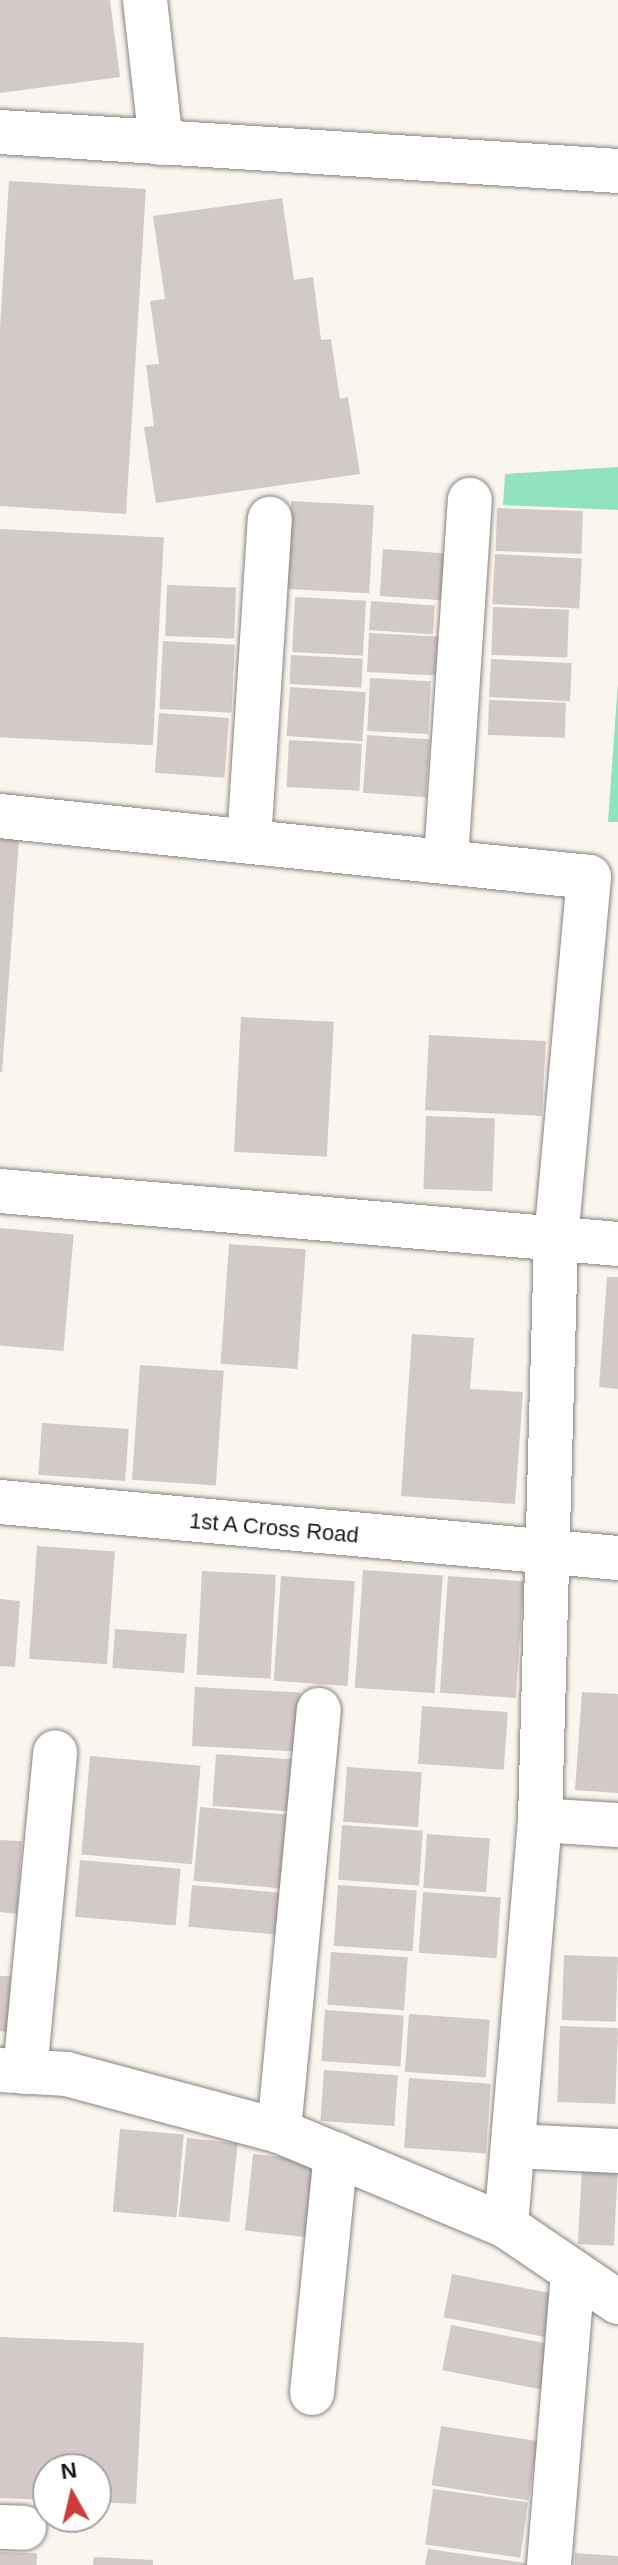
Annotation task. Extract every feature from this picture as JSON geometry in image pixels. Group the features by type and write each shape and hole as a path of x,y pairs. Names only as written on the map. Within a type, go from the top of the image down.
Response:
{"street":[{"path":"145,0 161,143"},
{"path":"0,132 618,171"},
{"path":"446,859 470,500"},
{"path":"249,841 270,519"},
{"path":"0,816 604,876 556,1240 540,1820 506,2226"},
{"path":"0,1191 618,1244"},
{"name":"1st A Cross Road","path":"0,1502 618,1558"},
{"path":"279,2131 319,1710"},
{"path":"55,1752 13,2071 67,2074 279,2131 506,2226 618,2302"},
{"path":"540,1820 618,1825"},
{"path":"514,2146 618,2151"},
{"path":"312,2393 336,2154"},
{"path":"549,2565 573,2272"}],"green space":[{"path":"618,467 618,510 503,505 505,474"},
{"path":"618,682 618,822 608,822"}],"building":[{"path":"0,0 110,0 120,77 0,93"},
{"path":"9,181 146,189 126,514 0,506 0,328"},
{"path":"282,198 294,280 313,277 321,340 331,339 340,399 348,397 360,474 156,503 144,427 154,426 146,365 159,364 150,301 165,299 153,216"},
{"path":"291,501 374,505 369,593 286,589"},
{"path":"497,508 583,511 581,554 495,551"},
{"path":"0,529 164,538 153,745 0,737"},
{"path":"383,549 455,554 452,601 380,596"},
{"path":"495,554 582,559 579,608 492,604"},
{"path":"167,585 236,587 234,638 165,636"},
{"path":"295,597 366,601 363,656 292,652"},
{"path":"371,601 435,605 433,634 369,630"},
{"path":"493,607 569,610 567,658 491,655"},
{"path":"369,633 438,637 436,676 367,672"},
{"path":"163,641 235,645 231,713 159,709"},
{"path":"291,655 363,659 361,688 289,684"},
{"path":"491,659 572,663 570,701 489,697"},
{"path":"370,678 431,681 428,734 367,731"},
{"path":"290,687 366,692 362,741 287,736"},
{"path":"489,700 566,703 565,738 488,735"},
{"path":"159,713 229,718 225,778 155,773"},
{"path":"367,735 430,739 426,797 363,793"},
{"path":"289,740 362,744 359,791 287,787"},
{"path":"0,839 19,840 2,1072 0,1072"},
{"path":"241,1017 334,1022 327,1157 234,1152"},
{"path":"429,1035 546,1041 542,1116 425,1110"},
{"path":"426,1116 495,1118 492,1191 423,1189"},
{"path":"0,1228 74,1234 64,1351 0,1345"},
{"path":"229,1244 306,1249 297,1369 221,1364"},
{"path":"607,1277 618,1277 618,1389 599,1387"},
{"path":"412,1334 474,1338 470,1389 523,1392 515,1504 401,1496"},
{"path":"140,1365 224,1371 216,1486 132,1480"},
{"path":"42,1423 129,1429 125,1481 38,1475"},
{"path":"37,1546 115,1551 107,1664 29,1659"},
{"path":"363,1570 443,1576 435,1693 355,1688"},
{"path":"202,1571 276,1575 270,1679 197,1675"},
{"path":"281,1576 355,1581 347,1686 274,1681"},
{"path":"448,1576 524,1581 516,1698 440,1693"},
{"path":"0,1599 20,1601 15,1667 0,1666"},
{"path":"115,1629 187,1634 184,1673 112,1668"},
{"path":"195,1687 300,1692 297,1751 192,1746"},
{"path":"582,1692 618,1694 618,1793 575,1790"},
{"path":"422,1706 508,1712 504,1770 418,1764"},
{"path":"216,1754 292,1759 288,1811 212,1806"},
{"path":"90,1756 201,1766 192,1864 81,1855"},
{"path":"347,1767 422,1772 418,1827 343,1822"},
{"path":"200,1807 287,1815 280,1888 194,1881"},
{"path":"342,1825 423,1831 419,1886 338,1880"},
{"path":"427,1834 490,1838 486,1892 423,1888"},
{"path":"0,1840 22,1841 17,1914 0,1912"},
{"path":"80,1860 181,1869 176,1926 75,1917"},
{"path":"192,1885 292,1894 288,1936 188,1927"},
{"path":"338,1885 417,1891 413,1951 334,1946"},
{"path":"423,1892 501,1897 497,1958 419,1953"},
{"path":"331,1952 408,1957 404,2010 327,2005"},
{"path":"564,1955 618,1957 616,2022 562,2020"},
{"path":"0,1976 11,1976 9,2032 0,2031"},
{"path":"325,2010 404,2016 400,2066 321,2061"},
{"path":"409,2014 490,2020 486,2078 405,2072"},
{"path":"560,2026 618,2028 615,2104 557,2102"},
{"path":"324,2070 398,2075 394,2126 320,2121"},
{"path":"409,2078 491,2084 486,2154 404,2148"},
{"path":"120,2129 184,2135 177,2217 113,2212"},
{"path":"187,2138 238,2143 229,2222 179,2217"},
{"path":"253,2154 314,2160 306,2237 245,2231"},
{"path":"582,2166 618,2168 614,2246 578,2244"},
{"path":"452,2274 565,2296 556,2339 444,2317"},
{"path":"451,2325 553,2345 544,2390 442,2370"},
{"path":"0,2337 144,2343 136,2504 112,2503 112,2453 32,2453 32,2499 0,2498"},
{"path":"441,2426 538,2441 528,2501 432,2485"},
{"path":"433,2489 528,2502 520,2558 425,2544"},
{"path":"428,2549 526,2563 526,2565 425,2565"},
{"path":"0,2552 37,2553 37,2565 0,2565"},
{"path":"575,2553 618,2556 618,2565 575,2565"},
{"path":"94,2557 153,2560 153,2565 93,2565"}]}
